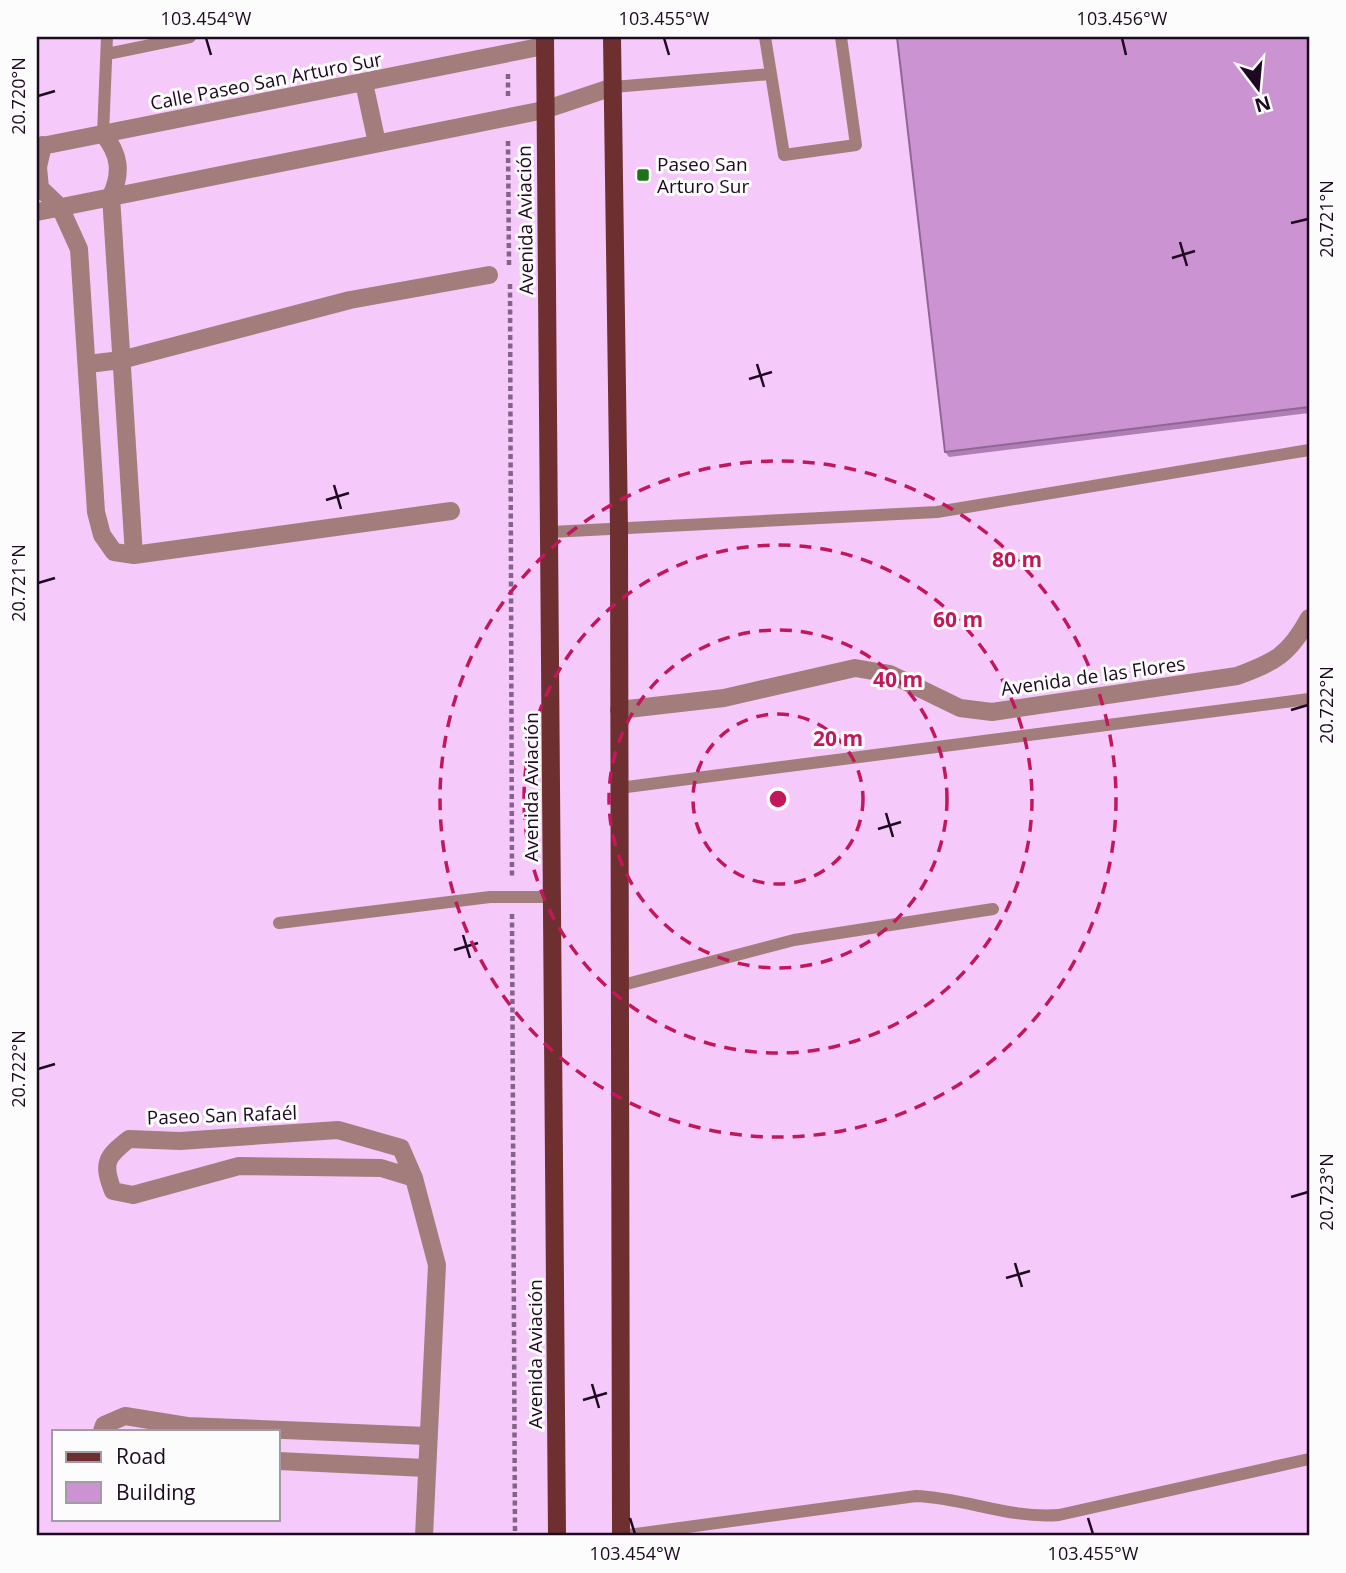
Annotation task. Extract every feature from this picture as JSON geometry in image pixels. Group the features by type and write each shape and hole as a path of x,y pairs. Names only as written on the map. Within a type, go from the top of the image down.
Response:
{"main road":[{"path":"612,37 619,528 621,1536"},
{"name":"Avenida Aviación","path":"545,41 557,1536"}],"street":[{"name":"Calle Paseo San Arturo Sur","path":"40,146 364,83 545,41"},
{"path":"364,83 377,143"},
{"path":"37,212 544,110 613,87"},
{"path":"103,134 114,146 118,164 118,181 111,196 134,555"},
{"path":"40,146 40,188 60,207 79,249 99,524 102,535 114,552 134,555 451,511"},
{"path":"88,364 121,360 350,300 489,275"},
{"name":"Avenida de las Flores","path":"619,710 724,698 855,668 891,674 960,708 992,712 1237,676 1274,662 1296,643 1309,618"},
{"name":"Paseo San Rafaél","path":"415,1178 381,1168 239,1166 133,1195 113,1191 106,1172 110,1154 129,1139 180,1140 338,1130 401,1148 415,1178 437,1265 425,1468 424,1536"},
{"path":"103,1430 104,1425 125,1416 187,1426 427,1436"},
{"path":"280,1461 425,1468"}],"lane":[{"path":"103,134 107,37"},
{"path":"107,54 190,37"},
{"path":"765,37 784,155 856,145 841,37"},
{"path":"613,87 771,74"},
{"path":"551,533 937,512 1309,450"},
{"path":"619,788 1309,699"},
{"path":"279,923 490,897 553,897"},
{"path":"619,986 794,940 993,909"},
{"path":"621,1536 916,1496 951,1498 1029,1518 1059,1515 1309,1459"}],"path":[{"path":"508,64 508,105"},
{"path":"508,132 509,268"},
{"path":"510,281 512,891"},
{"path":"512,905 515,1536"}],"building":[{"path":"897,37 1309,37 1309,407 945,452"}],"place":[{"name":"Paseo San Arturo Sur","path":"643,175"}]}
